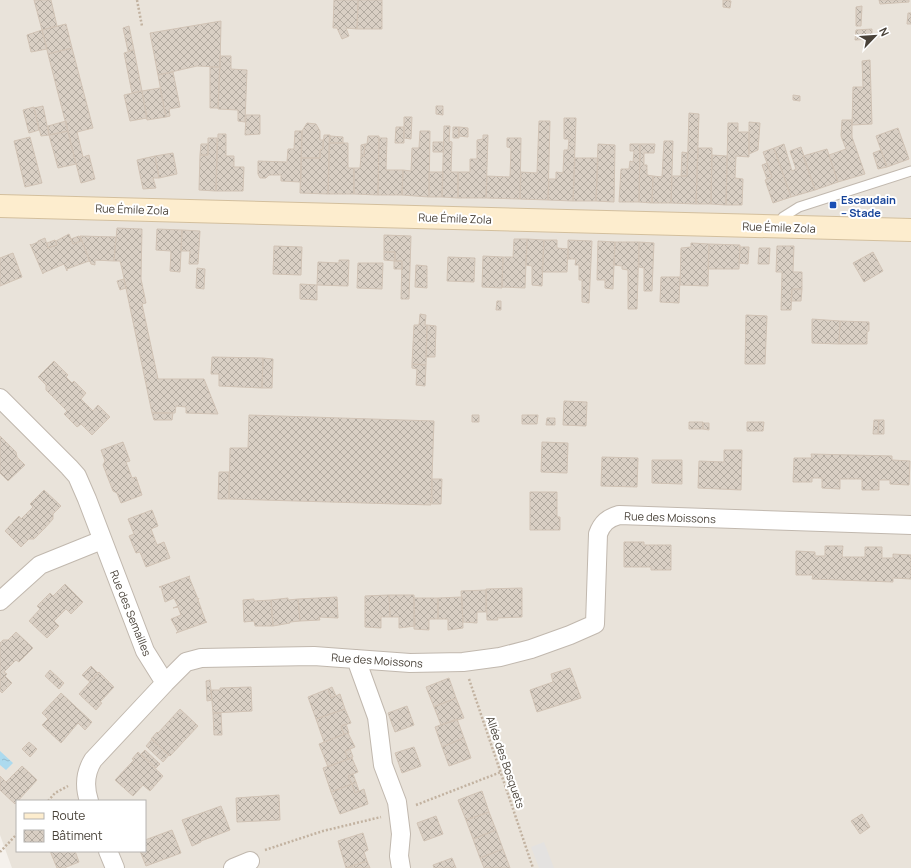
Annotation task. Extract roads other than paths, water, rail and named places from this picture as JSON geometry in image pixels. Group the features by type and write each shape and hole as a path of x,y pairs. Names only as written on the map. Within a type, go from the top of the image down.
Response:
{"street":[{"name":"Rue Émile Zola","path":"0,206 911,230"},
{"name":"Rue des Semailles","path":"0,398 60,456 77,476 87,498 145,651 165,683"},
{"name":"Rue des Moissons","path":"165,683 180,666 193,660 244,657 314,656 416,663 463,662 500,657 531,649 570,635 595,624 598,534 600,527 605,521 611,517 619,515 911,526"},
{"path":"0,601 40,566 102,540"},
{"path":"356,659 377,717 383,765 397,802 401,834 399,856 401,868"},
{"path":"89,800 86,792 86,782 89,767 93,760 165,683"},
{"path":"108,852 115,868"},
{"path":"233,868 250,861"}],"lane":[{"path":"778,227 783,217 799,207 911,171"}],"water":[{"path":"0,751 13,763 6,770 0,765"}],"place":[{"name":"Escaudain – Stade","path":"833,205"}]}
